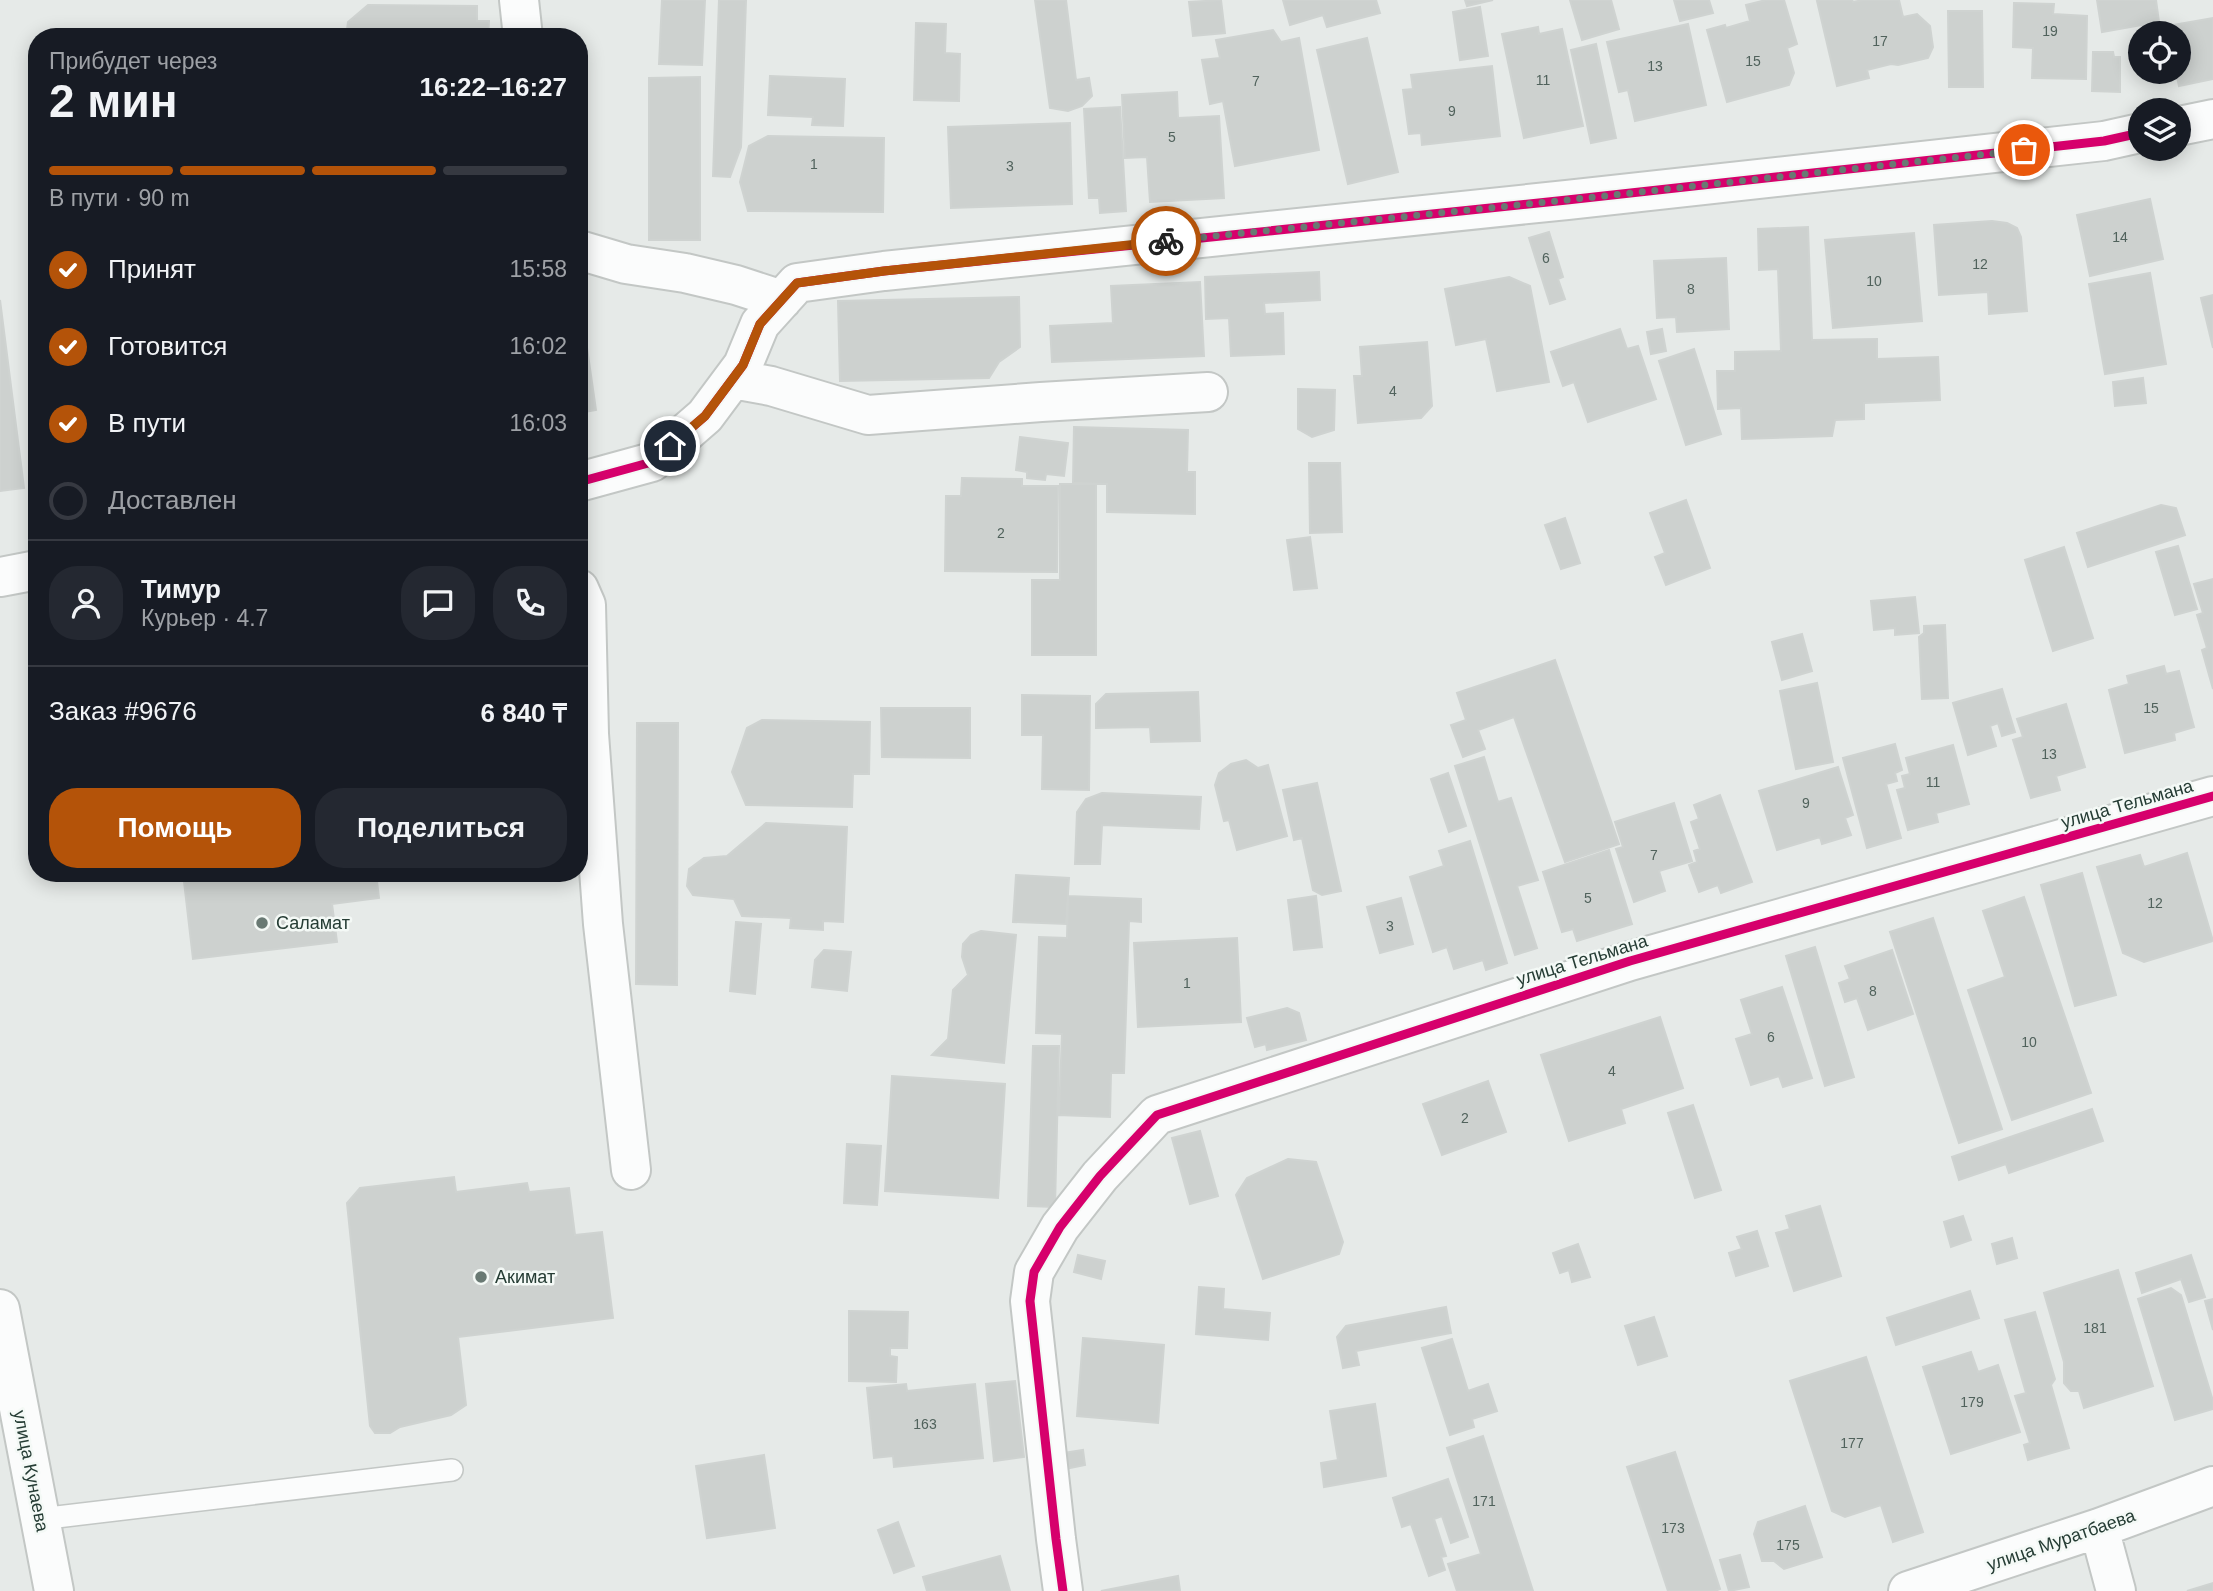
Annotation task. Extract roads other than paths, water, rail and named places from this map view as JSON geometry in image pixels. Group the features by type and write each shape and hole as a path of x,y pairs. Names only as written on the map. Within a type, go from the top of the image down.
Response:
{"street":[{"path":"519,0 522,28"},
{"path":"2191,124 2213,119"},
{"path":"588,480 652,462 705,416 743,365 760,324 797,283 884,271 1567,200 2128,136"},
{"path":"588,253 626,264 723,282 782,300"},
{"path":"733,379 771,386 868,415 1208,392"},
{"path":"0,577 28,572"},
{"path":"588,691 603,924 631,1171"},
{"name":"улица Тельмана","path":"1063,1591 1030,1301 1034,1272 1060,1227 1100,1176 1157,1115 1630,961 2213,796"},
{"name":"улица Кунаева","path":"0,1309 4,1349 54,1591"},
{"name":"улица Муратбаева","path":"1908,1591 2099,1528 2213,1486"},
{"path":"2099,1528 2116,1591"}],"lane":[{"path":"40,1519 452,1470"}],"place":[{"name":"Саламат","path":"262,923"},
{"name":"Акимат","path":"481,1277"}]}
